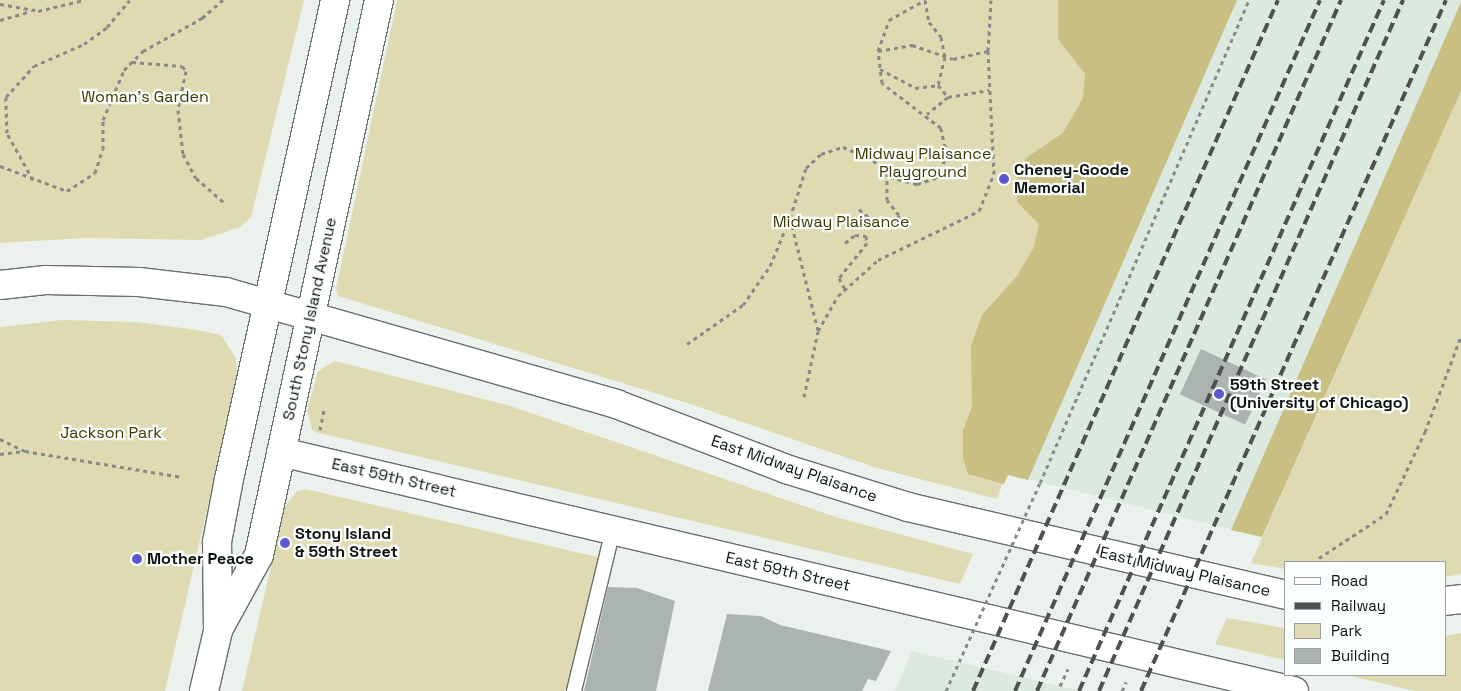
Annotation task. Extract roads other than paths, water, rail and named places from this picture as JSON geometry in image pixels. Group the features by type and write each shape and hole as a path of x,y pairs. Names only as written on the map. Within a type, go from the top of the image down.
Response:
{"street":[{"name":"South Stony Island Avenue","path":"204,691 218,630 217,542 335,0"},
{"name":"South Stony Island Avenue","path":"218,630 259,554 379,0"},
{"name":"East Midway Plaisance","path":"0,286 46,280 139,282 226,292 616,404 786,470 908,507 1284,595"},
{"name":"East 59th Street","path":"282,452 613,530 1228,684 1294,691"},
{"path":"1446,601 1461,599"}],"lane":[{"path":"574,691 613,530"}],"railway":[{"path":"973,691 1278,0"},
{"path":"1015,691 1320,0"},
{"path":"1037,691 1341,0"},
{"path":"1079,691 1384,0"},
{"path":"1099,691 1403,0"},
{"path":"1141,691 1446,0"}],"place":[{"name":"Cheney-Goode Memorial","path":"1004,179"},
{"name":"59th Street (University of Chicago)","path":"1219,394"},
{"name":"Stony Island & 59th Street","path":"285,543"},
{"name":"Mother Peace","path":"137,559"}],"park label":[{"name":"Woman's Garden","path":"145,97"},
{"name":"Midway Plaisance Playground","path":"923,163"},
{"name":"Midway Plaisance","path":"841,222"},
{"name":"Jackson Park","path":"111,433"}]}
